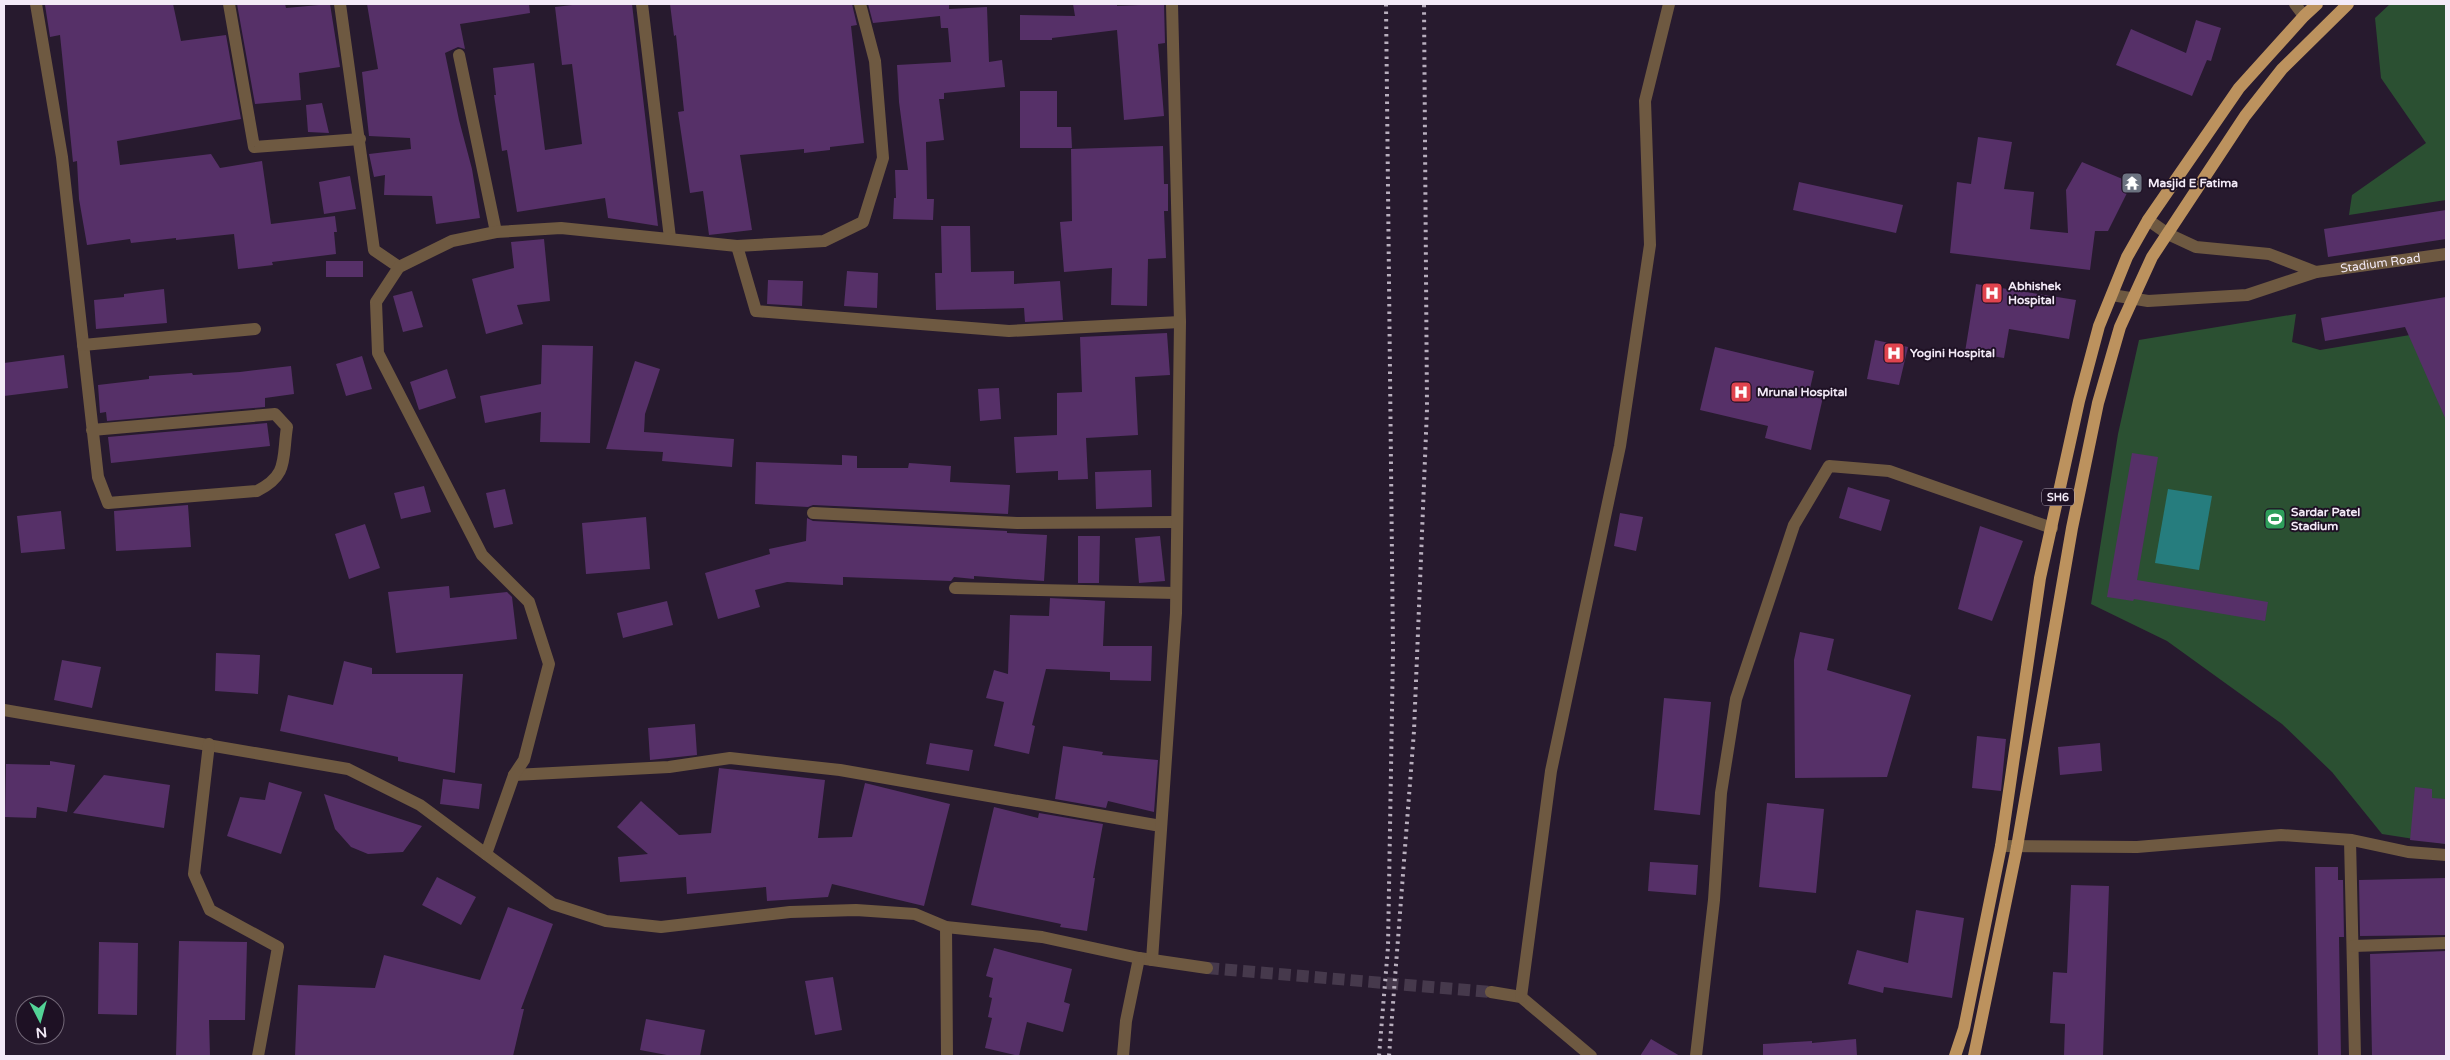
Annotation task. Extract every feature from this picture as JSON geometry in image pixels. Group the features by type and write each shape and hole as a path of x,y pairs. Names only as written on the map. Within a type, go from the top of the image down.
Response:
{"main road":[{"name":"SH6","path":"1955,1056 1964,1029 2001,846 2040,578 2090,357 2099,326 2127,257 2148,220 2239,88 2317,4"},
{"path":"1974,1056 2017,847 2072,528 2098,403 2120,327 2152,257 2245,116 2282,70 2348,4"}],"street":[{"path":"36,4 62,157 92,430 98,477 108,503 258,491 273,483 280,474 287,426 275,414 92,430"},
{"path":"229,4 254,147 360,139"},
{"path":"340,4 374,250 399,267"},
{"path":"642,4 670,238"},
{"path":"486,854 514,775 524,760 550,664 529,602 482,555 378,353 376,302 399,267 452,241 496,232 561,228 737,246 824,241 863,222 883,158 875,61 860,4"},
{"path":"1152,960 1176,593 1180,322 1172,4"},
{"path":"1521,997 1551,771 1620,446 1650,245 1645,101 1669,4"},
{"path":"2295,4 2304,16"},
{"path":"459,55 496,232"},
{"path":"2148,220 2168,234 2196,247 2269,254 2316,272"},
{"path":"737,246 756,311 1008,331 1180,322"},
{"name":"Stadium Road","path":"2112,294 2148,301 2247,295 2316,272 2446,254"},
{"path":"83,345 255,329"},
{"path":"1696,1056 1714,900 1721,793 1736,699 1794,525 1829,466 1888,471 2052,528"},
{"path":"813,513 1018,523 1176,522"},
{"path":"955,588 1176,593"},
{"path":"4,710 348,769 420,805 553,904 606,921 661,926 790,912 856,910 915,914 946,927 1042,937 1139,958 1207,968"},
{"path":"209,744 199,812 194,874 210,910 278,947 258,1056"},
{"path":"514,775 669,767 730,758 840,770 1161,826"},
{"path":"2001,846 2137,846 2280,835 2350,840 2408,852 2446,855"},
{"path":"2350,840 2355,1056"},
{"path":"946,927 947,1056"},
{"path":"2353,946 2446,943"},
{"path":"1123,1056 1126,1021 1139,958"},
{"path":"1491,992 1521,997 1591,1056"}],"shaded area":[{"path":"2390,4 2446,4 2446,200 2349,215 2352,195 2426,143 2381,78 2375,18"},
{"name":"Sardar Patel Stadium","path":"2296,314 2292,342 2320,350 2446,329 2446,844 2382,834 2332,772 2282,724 2167,641 2091,604 2118,434 2139,340"},
{"path":"2168,489 2212,496 2199,570 2155,563"}],"building":[{"path":"173,4 181,41 226,35 241,119 117,141 120,165 211,154 220,168 262,161 271,224 335,216 337,232 334,232 336,254 272,262 273,265 238,269 234,234 131,243 130,239 87,245 79,199 77,161 73,162 60,35 50,37 45,5"},
{"path":"237,4 285,4 286,8 330,4 340,67 299,73 301,100 255,104"},
{"path":"367,4 529,4 530,13 460,24 465,49 458,47 445,53 459,120 472,169 480,218 436,224 432,196 384,195 385,175 374,177 369,154 411,149 410,138 369,136 362,72 378,69"},
{"path":"581,4 632,4 658,226 608,218 605,198 517,212 507,150 502,151 494,95 496,95 493,68 534,63 545,150 582,144 572,64 562,65 555,7"},
{"path":"670,4 852,4 857,25 851,26 864,143 830,147 830,150 804,153 804,149 740,155 752,230 709,235 703,191 690,193 678,112 684,111 676,35 674,36"},
{"path":"868,4 949,4 949,9 987,7 989,62 1002,60 1005,87 944,93 944,99 939,99 944,140 926,142 927,199 934,199 933,220 893,219 894,198 896,198 895,170 908,170 899,102 897,65 951,62 948,28 941,28 940,16 873,23"},
{"path":"1073,4 1117,4 1117,6 1164,4 1165,43 1158,44 1164,116 1124,120 1117,30 1052,38 1052,40 1020,40 1020,15 1075,16"},
{"path":"2196,20 2221,28 2211,61 2207,60 2192,96 2116,65 2131,29 2186,53"},
{"path":"1020,91 1057,91 1057,127 1071,127 1072,148 1020,148"},
{"path":"322,103 329,133 308,132 306,105"},
{"path":"1978,137 2012,142 2004,189 2034,192 2030,229 2068,233 2066,190 2082,162 2132,183 2108,231 2095,231 2090,270 1950,253 1957,182 1971,184"},
{"path":"1163,146 1164,184 1168,184 1168,211 1164,211 1166,258 1148,259 1147,306 1111,305 1112,268 1064,272 1060,222 1072,221 1071,149"},
{"path":"350,176 356,209 324,214 319,182"},
{"path":"1799,182 1903,205 1896,233 1793,210"},
{"path":"2446,210 2446,239 2328,257 2324,229"},
{"path":"941,226 970,226 971,272 1014,271 1014,284 1060,281 1063,320 1025,322 1024,308 936,310 935,273 942,273"},
{"path":"544,239 550,301 517,305 523,324 486,334 472,279 514,268 511,242"},
{"path":"326,261 363,261 363,277 326,277"},
{"path":"847,271 878,273 877,308 844,306"},
{"path":"768,280 803,281 802,306 767,304"},
{"path":"1976,284 2076,300 2069,339 2009,329 2004,358 1965,352"},
{"path":"164,289 167,323 96,329 94,300 124,297 124,294"},
{"path":"412,291 423,327 403,332 393,296"},
{"path":"2446,297 2446,420 2405,327 2325,341 2321,318"},
{"path":"1167,333 1170,375 1135,377 1138,435 1086,438 1088,479 1058,480 1058,471 1016,473 1014,437 1057,435 1057,393 1082,392 1080,337"},
{"path":"1875,340 1908,347 1899,385 1867,379"},
{"path":"542,345 593,346 590,443 540,442 541,412 485,423 480,396 541,384"},
{"path":"1715,347 1814,371 1809,393 1823,397 1811,450 1765,438 1768,426 1700,410"},
{"path":"64,355 68,388 4,396 4,363"},
{"path":"362,356 372,389 346,396 336,364"},
{"path":"635,361 660,369 645,414 644,432 734,439 732,467 662,461 663,452 606,449"},
{"path":"291,366 294,394 265,398 265,407 107,421 106,412 100,413 98,385 149,379 149,376 240,372"},
{"path":"447,369 456,398 419,410 410,382"},
{"path":"999,388 1001,419 980,421 978,389"},
{"path":"267,423 270,446 111,463 108,437"},
{"path":"2132,453 2158,457 2137,580 2268,602 2265,621 2134,599 2133,601 2107,597"},
{"path":"842,455 857,456 857,468 908,468 909,463 951,466 950,482 1010,485 1008,514 755,504 756,462 842,465"},
{"path":"1151,470 1152,507 1096,509 1095,472"},
{"path":"424,486 431,512 401,519 394,493"},
{"path":"1848,487 1890,500 1881,531 1839,518"},
{"path":"505,489 513,524 494,528 486,493"},
{"path":"188,505 191,547 116,551 114,511"},
{"path":"61,511 65,549 21,553 17,516"},
{"path":"1620,513 1643,517 1636,551 1614,546"},
{"path":"646,517 650,569 586,574 582,523"},
{"path":"807,518 813,521 1007,531 1007,533 1047,535 1044,581 974,576 974,579 954,577 951,581 843,577 843,585 787,582 755,590 760,607 718,619 705,573 770,554 769,549 806,541"},
{"path":"365,524 380,568 349,579 335,534"},
{"path":"1980,526 2023,541 1992,621 1958,609"},
{"path":"1078,536 1100,536 1099,583 1078,583"},
{"path":"1160,536 1165,581 1139,583 1135,538"},
{"path":"449,586 450,598 507,592 512,597 517,639 396,653 388,592"},
{"path":"1050,598 1105,601 1103,646 1152,646 1151,681 1110,680 1110,672 1046,669 1032,725 1035,726 1029,754 994,746 1004,702 986,698 994,670 1008,674 1010,615 1049,616"},
{"path":"667,601 673,625 623,638 617,613"},
{"path":"1800,632 1834,639 1827,670 1911,695 1887,777 1795,778 1794,660"},
{"path":"216,653 260,655 258,694 215,691"},
{"path":"62,660 101,667 92,708 54,700"},
{"path":"344,661 372,668 372,674 463,674 455,773 398,761 398,757 280,731 288,695 333,705"},
{"path":"1664,698 1711,702 1700,815 1654,810"},
{"path":"695,724 697,755 650,760 648,728"},
{"path":"1977,736 2006,739 2001,791 1972,788"},
{"path":"930,743 973,750 969,771 926,764"},
{"path":"2100,743 2102,771 2060,775 2058,747"},
{"path":"1063,746 1103,752 1102,755 1158,760 1154,812 1108,801 1106,808 1055,799"},
{"path":"50,761 75,765 67,812 37,807 36,818 5,817 6,764 50,765"},
{"path":"719,768 825,780 818,838 852,837 865,783 950,804 924,906 832,884 828,897 767,901 766,887 687,894 686,877 620,882 618,857 648,854 617,827 641,801 679,835 711,833"},
{"path":"104,775 170,785 164,828 73,813"},
{"path":"443,779 482,784 479,809 440,804"},
{"path":"269,782 302,792 281,854 227,836 240,797 265,800"},
{"path":"2415,787 2432,789 2432,798 2446,799 2446,844 2410,840"},
{"path":"324,794 422,826 403,852 368,854 351,847 335,829"},
{"path":"1767,803 1824,809 1816,893 1759,887"},
{"path":"994,807 1038,818 1039,813 1103,824 1093,878 1095,878 1087,931 1060,927 1061,924 971,905"},
{"path":"1650,862 1698,865 1696,895 1648,891"},
{"path":"2315,867 2338,867 2338,880 2343,880 2344,937 2339,937 2341,1056 2318,1056"},
{"path":"437,877 476,897 461,925 422,905"},
{"path":"2446,878 2446,935 2360,936 2359,880"},
{"path":"2071,885 2109,886 2103,1056 2064,1056 2065,1024 2050,1023 2053,972 2067,973"},
{"path":"508,907 553,924 521,1009 524,1009 513,1056 295,1056 298,985 375,988 384,955 480,980"},
{"path":"1916,910 1964,918 1952,998 1884,987 1883,993 1848,984 1857,950 1908,963"},
{"path":"179,941 247,942 245,1020 209,1020 210,1056 176,1056"},
{"path":"99,942 138,943 137,1015 98,1014"},
{"path":"994,948 1072,969 1064,1002 1070,1004 1063,1032 1027,1022 1019,1056 985,1048 992,1018 988,1017 992,998 989,997 993,978 986,976"},
{"path":"2446,951 2446,1056 2372,1056 2370,954"},
{"path":"833,977 842,1030 815,1035 805,981"},
{"path":"646,1019 705,1030 700,1056 672,1056 640,1050"},
{"path":"1651,1039 1680,1056 1640,1056"},
{"path":"1856,1039 1857,1056 1763,1056 1763,1044 1812,1041 1812,1043"}],"tunnel":[{"path":"1207,968 1491,992"}],"railway":[{"path":"1379,1056 1388,947 1393,650 1386,4"},
{"path":"1389,1056 1414,731 1427,409 1424,4"}],"place":[{"name":"Masjid E Fatima","path":"2132,183"},
{"name":"Abhishek Hospital","path":"1992,293"},
{"name":"Yogini Hospital","path":"1894,353"},
{"name":"Mrunal Hospital","path":"1741,392"},
{"name":"Sardar Patel Stadium","path":"2275,519"}]}
